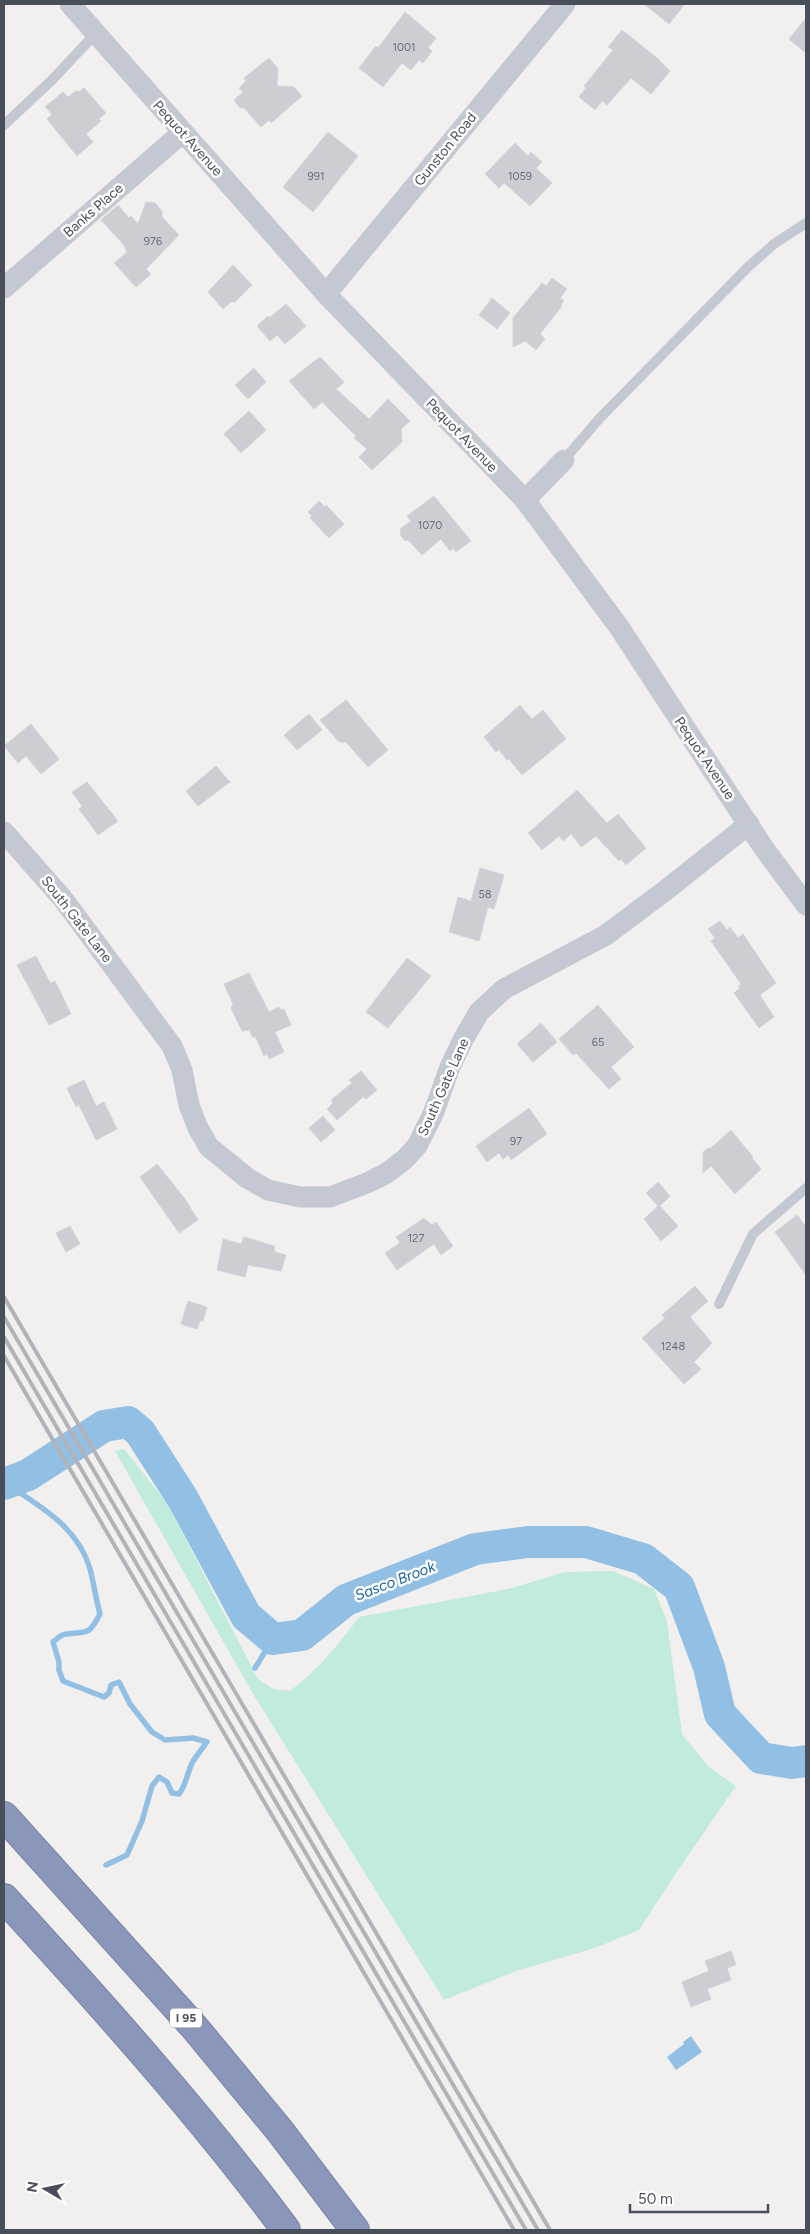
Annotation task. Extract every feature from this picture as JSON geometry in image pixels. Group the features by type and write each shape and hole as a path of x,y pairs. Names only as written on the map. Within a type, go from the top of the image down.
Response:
{"highway":[{"name":"I 95","path":"4,1816 195,2028 280,2131 355,2230"},
{"path":"4,1898 156,2068 223,2149 286,2230"}],"street":[{"name":"Pequot Avenue","path":"70,4 326,294 525,500 619,627 763,847 806,905"},
{"name":"Gunston Road","path":"326,294 565,4"},
{"name":"Banks Place","path":"4,288 183,132"},
{"path":"525,500 564,460"},
{"name":"South Gate Lane","path":"4,832 63,899 172,1046 182,1070 190,1105 198,1128 209,1147 247,1178 268,1190 300,1197 330,1197 387,1174 417,1146 433,1114 450,1067 464,1038 479,1012 504,989 606,935 749,824"}],"lane":[{"path":"4,125 53,79 95,34"},
{"path":"564,460 599,419 748,267 774,244 806,223"},
{"path":"719,1304 753,1234 806,1188"}],"green space":[{"path":"124,1449 167,1503 258,1679 273,1689 290,1691 310,1675 359,1617 508,1589 565,1572 613,1571 654,1589 667,1621 682,1734 709,1767 736,1786 639,1930 595,1948 516,1971 444,2000 253,1694 115,1451"}],"water":[{"path":"691,2036 702,2052 676,2070 667,2057"}],"building":[{"path":"644,4 685,4 669,24"},
{"path":"405,12 436,38 428,48 432,51 423,63 419,60 411,70 402,63 383,87 359,68 376,46 378,48"},
{"path":"806,18 806,53 789,39"},
{"path":"622,30 670,71 651,94 631,78 607,105 602,101 595,110 579,97 586,88 584,86 613,50 608,47"},
{"path":"269,58 278,69 277,86 294,87 302,96 271,123 269,120 261,127 234,100 243,92 239,88 246,81 244,78"},
{"path":"84,88 106,113 99,119 101,121 86,134 93,142 77,156 47,119 52,114 45,107 63,92 68,97 77,90 79,92"},
{"path":"328,132 358,156 313,212 283,187"},
{"path":"515,143 528,156 531,152 542,162 536,168 552,183 530,206 504,183 499,188 485,174"},
{"path":"146,202 155,203 162,211 162,217 179,235 146,269 151,274 136,287 114,263 127,252 124,245 101,220 118,205 129,218 131,216 138,224"},
{"path":"233,265 252,285 234,303 232,301 223,309 208,292"},
{"path":"552,278 567,289 560,298 564,301 560,306 562,306 540,334 545,339 536,350 525,341 513,347 513,318 542,283 546,286"},
{"path":"492,298 510,313 497,329 479,315"},
{"path":"286,304 306,326 285,344 277,335 270,341 257,326"},
{"path":"320,357 344,382 336,389 369,419 388,399 410,421 401,429 402,442 372,470 359,457 367,449 354,438 356,436 322,402 314,409 289,381"},
{"path":"254,368 266,382 248,399 235,385"},
{"path":"249,411 266,430 241,453 224,434"},
{"path":"434,496 471,541 456,552 453,548 450,551 441,539 422,555 409,541 404,540 400,529 411,521 407,516"},
{"path":"319,501 325,507 326,505 344,524 329,538 310,518 312,516 308,512"},
{"path":"346,700 388,750 368,767 345,741 339,742 320,720"},
{"path":"520,705 532,719 543,710 566,739 522,775 499,750 496,752 484,737"},
{"path":"309,714 322,730 297,750 284,735"},
{"path":"31,724 59,759 41,774 26,756 18,763 4,746"},
{"path":"216,766 230,782 198,806 186,791"},
{"path":"87,782 118,821 98,835 79,809 82,806 72,792"},
{"path":"577,790 607,823 618,814 646,848 626,865 621,859 619,861 596,836 581,847 571,834 563,841 559,836 542,850 528,833"},
{"path":"480,868 504,875 494,909 488,907 479,941 449,932 458,897 471,901"},
{"path":"720,921 727,930 730,927 738,938 743,934 776,983 760,995 774,1017 759,1028 734,993 740,988 738,986 741,984 711,941 715,938 708,929"},
{"path":"36,956 50,983 55,981 71,1014 49,1025 17,965"},
{"path":"407,958 431,976 388,1028 366,1012"},
{"path":"249,973 269,1012 279,1007 281,1010 284,1009 291,1025 275,1032 284,1052 269,1059 267,1054 264,1056 255,1036 253,1038 249,1030 242,1031 231,1008 233,1004 224,984"},
{"path":"598,1005 634,1047 611,1067 621,1079 609,1089 576,1053 573,1055 559,1039"},
{"path":"541,1023 557,1042 533,1062 517,1044"},
{"path":"361,1071 377,1090 366,1099 363,1097 337,1120 327,1109 333,1103 331,1100 352,1083 349,1080"},
{"path":"84,1080 96,1106 104,1102 117,1129 96,1140 79,1105 76,1107 67,1088"},
{"path":"529,1108 547,1134 511,1160 508,1155 503,1159 499,1153 487,1162 476,1146"},
{"path":"323,1116 335,1130 321,1142 309,1128"},
{"path":"731,1130 761,1169 735,1194 711,1166 703,1173 703,1152 711,1148"},
{"path":"157,1164 185,1199 198,1220 179,1233 140,1177"},
{"path":"658,1182 670,1196 660,1206 678,1226 661,1241 644,1219 658,1206 646,1193"},
{"path":"797,1215 806,1227 806,1275 775,1232"},
{"path":"424,1218 432,1225 436,1222 453,1246 441,1255 434,1244 397,1270 385,1253 400,1243 396,1237"},
{"path":"70,1226 80,1244 66,1252 56,1233"},
{"path":"244,1237 274,1246 275,1252 286,1255 281,1271 248,1265 245,1277 217,1270 223,1239 241,1244"},
{"path":"695,1286 708,1301 690,1317 712,1343 694,1362 701,1369 684,1384 642,1338 665,1318 662,1315"},
{"path":"188,1301 207,1307 203,1321 200,1321 197,1329 181,1324"},
{"path":"731,1951 736,1965 727,1968 731,1980 707,1989 711,1999 691,2007 682,1982 709,1971 705,1961"}],"waterway":[{"name":"Sasco Brook","path":"4,1484 28,1475 104,1426 128,1422 140,1432 183,1499 246,1616 273,1639 302,1635 346,1600 475,1549 528,1542 586,1542 643,1559 679,1587 709,1667 720,1714 761,1758 792,1763 806,1761"},
{"path":"5,1483 44,1509 67,1529 77,1541 90,1569 100,1614 90,1630 64,1634 53,1642 63,1681 104,1697 109,1693 111,1685 119,1682 130,1704 152,1732 165,1740 193,1738 207,1742 192,1763 179,1794 172,1793 167,1782 159,1777 152,1786 142,1821 127,1855 106,1865"},
{"path":"255,1668 273,1639"}],"railway":[{"path":"4,1297 550,2230"},
{"path":"4,1317 538,2230"},
{"path":"4,1337 526,2230"},
{"path":"4,1356 514,2230"}]}
